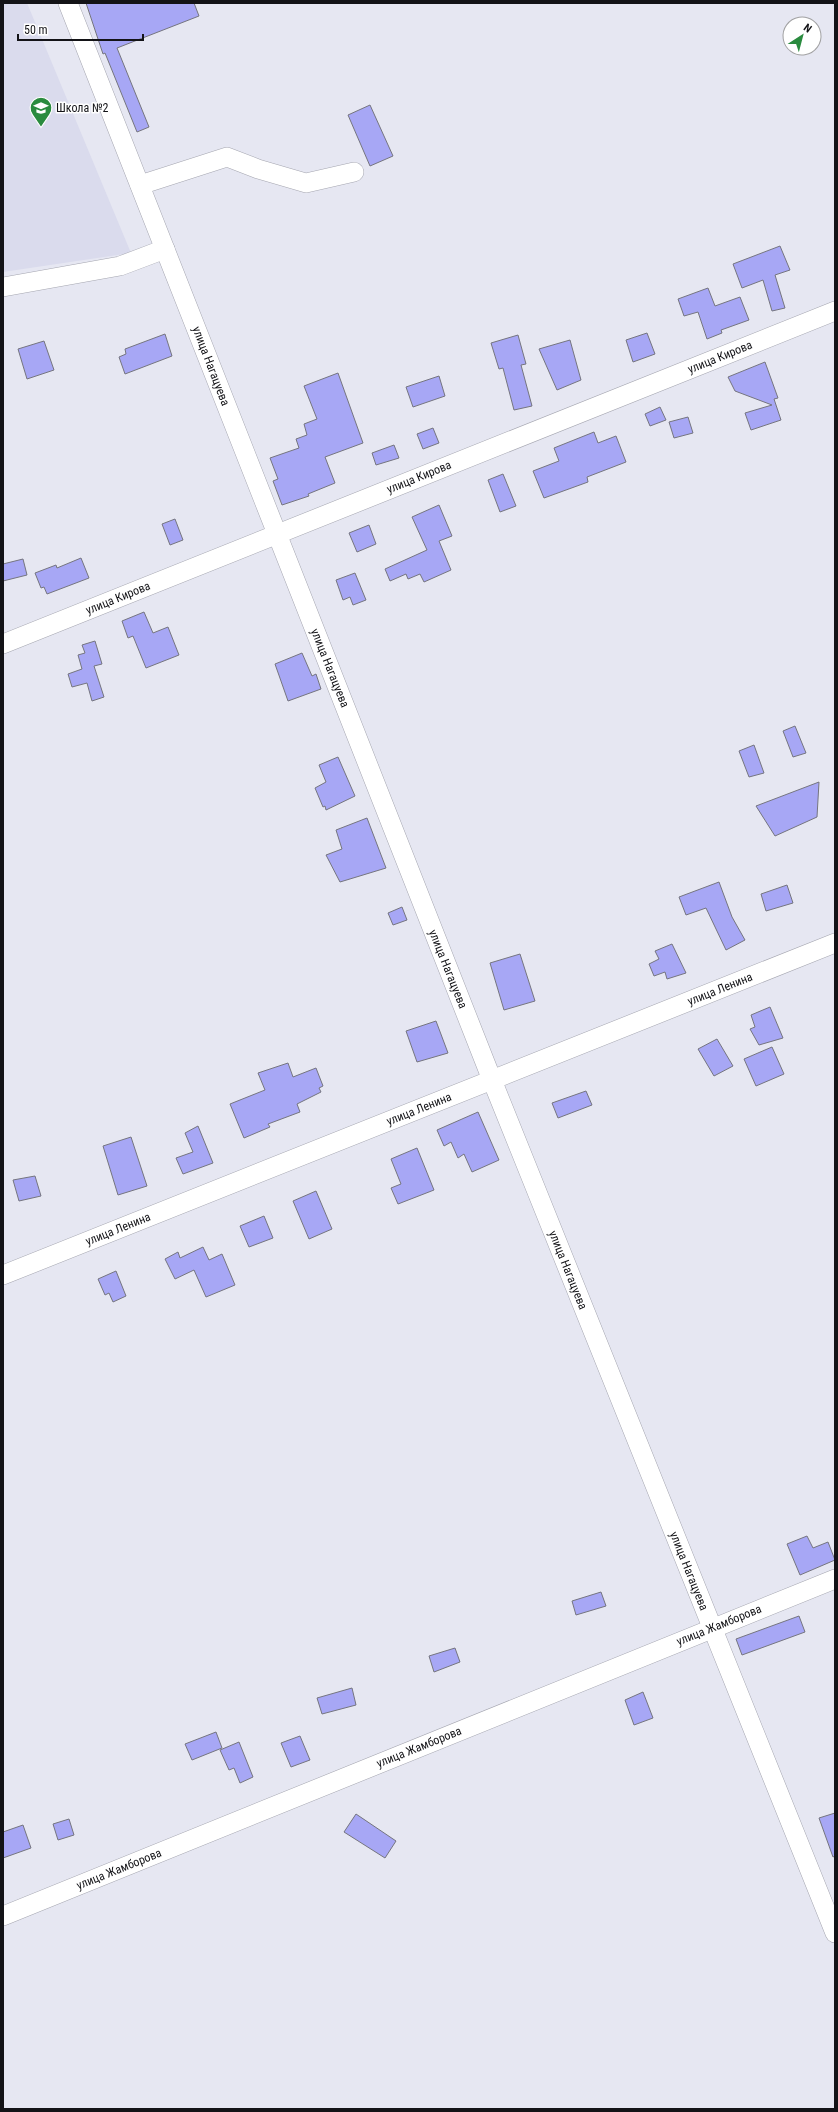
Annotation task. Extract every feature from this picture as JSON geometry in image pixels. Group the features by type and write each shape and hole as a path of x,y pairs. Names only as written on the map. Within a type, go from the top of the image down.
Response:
{"street":[{"name":"улица Нагацуева","path":"68,3 492,1080 711,1628 835,1933"},
{"path":"140,185 227,157 258,169 306,183 354,172"},
{"path":"3,287 120,266 165,250"},
{"name":"улица Кирова","path":"3,644 835,311"},
{"name":"улица Ленина","path":"3,1275 835,943"},
{"name":"улица Жамборова","path":"3,1916 835,1579"}],"shaded area":[{"name":"Школа №2","path":"3,3 27,3 131,253 3,272"}],"building":[{"path":"86,3 194,3 199,16 117,48 149,127 137,132 105,53 103,54"},
{"path":"370,105 393,156 370,166 348,115"},
{"path":"780,246 790,270 775,275 785,308 772,311 763,280 742,288 733,264"},
{"path":"708,288 715,306 740,297 749,320 721,330 722,333 707,339 698,312 684,316 678,299"},
{"path":"647,333 655,354 633,362 626,340"},
{"path":"165,334 172,356 125,374 119,357 126,354 125,349"},
{"path":"518,335 526,364 521,365 532,406 514,410 503,368 499,369 491,343"},
{"path":"570,340 581,380 557,390 539,349"},
{"path":"44,341 54,370 27,379 18,349"},
{"path":"765,362 778,398 774,399 781,420 751,430 745,413 772,405 735,391 728,377"},
{"path":"338,373 363,443 325,457 335,483 308,494 309,496 282,505 273,481 278,479 270,458 299,448 296,439 307,435 304,424 317,419 304,386"},
{"path":"439,376 445,396 413,407 406,387"},
{"path":"660,407 666,420 650,426 645,414"},
{"path":"688,417 693,433 674,438 669,422"},
{"path":"433,428 439,443 423,449 417,434"},
{"path":"594,432 598,443 616,436 626,462 587,477 588,482 544,498 533,471 559,461 554,448"},
{"path":"394,445 399,458 376,465 372,453"},
{"path":"503,474 516,506 500,512 488,480"},
{"path":"439,505 452,536 439,541 451,570 424,582 420,574 408,579 406,574 390,581 385,569 427,550 412,517"},
{"path":"175,519 183,540 170,545 162,524"},
{"path":"369,525 376,544 357,552 349,533"},
{"path":"81,558 89,578 47,594 44,587 41,588 35,573 56,565 57,568"},
{"path":"23,559 27,575 3,581 3,564"},
{"path":"355,573 366,600 353,605 350,597 343,600 336,580"},
{"path":"144,612 153,633 168,627 179,655 146,668 133,636 128,638 122,621"},
{"path":"95,641 102,664 94,666 104,697 92,701 87,683 72,687 68,674 82,669 78,655 85,653 82,645"},
{"path":"302,653 312,676 316,674 321,689 288,701 275,664"},
{"path":"795,726 806,753 793,757 783,731"},
{"path":"754,745 764,773 749,777 739,751"},
{"path":"338,757 355,796 326,810 325,806 323,807 315,788 326,782 319,765"},
{"path":"819,782 817,817 775,836 756,806"},
{"path":"367,818 386,868 340,882 326,855 342,849 336,830"},
{"path":"719,882 732,917 745,940 726,950 706,908 686,915 679,897"},
{"path":"787,885 793,903 766,911 761,894"},
{"path":"402,907 407,920 393,925 388,913"},
{"path":"672,944 686,973 667,979 665,972 654,976 649,964 659,959 655,951"},
{"path":"520,954 535,1001 504,1010 490,963"},
{"path":"770,1007 783,1038 759,1045 750,1029 755,1027 751,1015"},
{"path":"436,1021 448,1053 417,1062 406,1031"},
{"path":"717,1039 733,1066 714,1076 698,1049"},
{"path":"772,1047 784,1074 756,1086 744,1059"},
{"path":"288,1063 293,1077 316,1068 323,1086 319,1088 321,1092 297,1104 300,1112 268,1124 270,1127 244,1138 230,1104 265,1090 258,1073"},
{"path":"586,1091 592,1105 558,1118 552,1103"},
{"path":"478,1112 499,1160 472,1172 464,1154 458,1158 451,1142 444,1146 437,1130"},
{"path":"198,1126 213,1163 183,1174 176,1158 193,1152 185,1133"},
{"path":"131,1137 147,1186 118,1195 103,1146"},
{"path":"417,1148 434,1190 398,1204 391,1188 401,1184 391,1159"},
{"path":"35,1176 41,1196 19,1201 13,1180"},
{"path":"316,1191 332,1229 309,1239 293,1201"},
{"path":"264,1216 273,1238 249,1247 240,1226"},
{"path":"203,1247 209,1260 222,1254 235,1285 206,1297 194,1270 175,1279 165,1259 178,1252 180,1258"},
{"path":"116,1271 126,1296 113,1302 109,1293 105,1295 98,1279"},
{"path":"807,1536 813,1548 828,1542 835,1560 800,1575 787,1544"},
{"path":"601,1592 606,1606 576,1615 572,1601"},
{"path":"799,1616 805,1632 742,1655 736,1639"},
{"path":"455,1648 460,1662 434,1672 429,1656"},
{"path":"352,1688 356,1705 322,1714 317,1698"},
{"path":"643,1692 653,1718 634,1725 625,1700"},
{"path":"216,1732 222,1748 192,1760 185,1744"},
{"path":"300,1736 310,1760 291,1767 281,1743"},
{"path":"239,1742 253,1777 240,1783 234,1768 229,1770 220,1750"},
{"path":"835,1813 835,1856 833,1857 819,1818"},
{"path":"356,1814 396,1841 385,1858 344,1832"},
{"path":"69,1819 74,1835 58,1840 53,1824"},
{"path":"23,1825 31,1848 3,1858 3,1832"}],"place":[{"name":"Школа №2","path":"41,128"}]}
